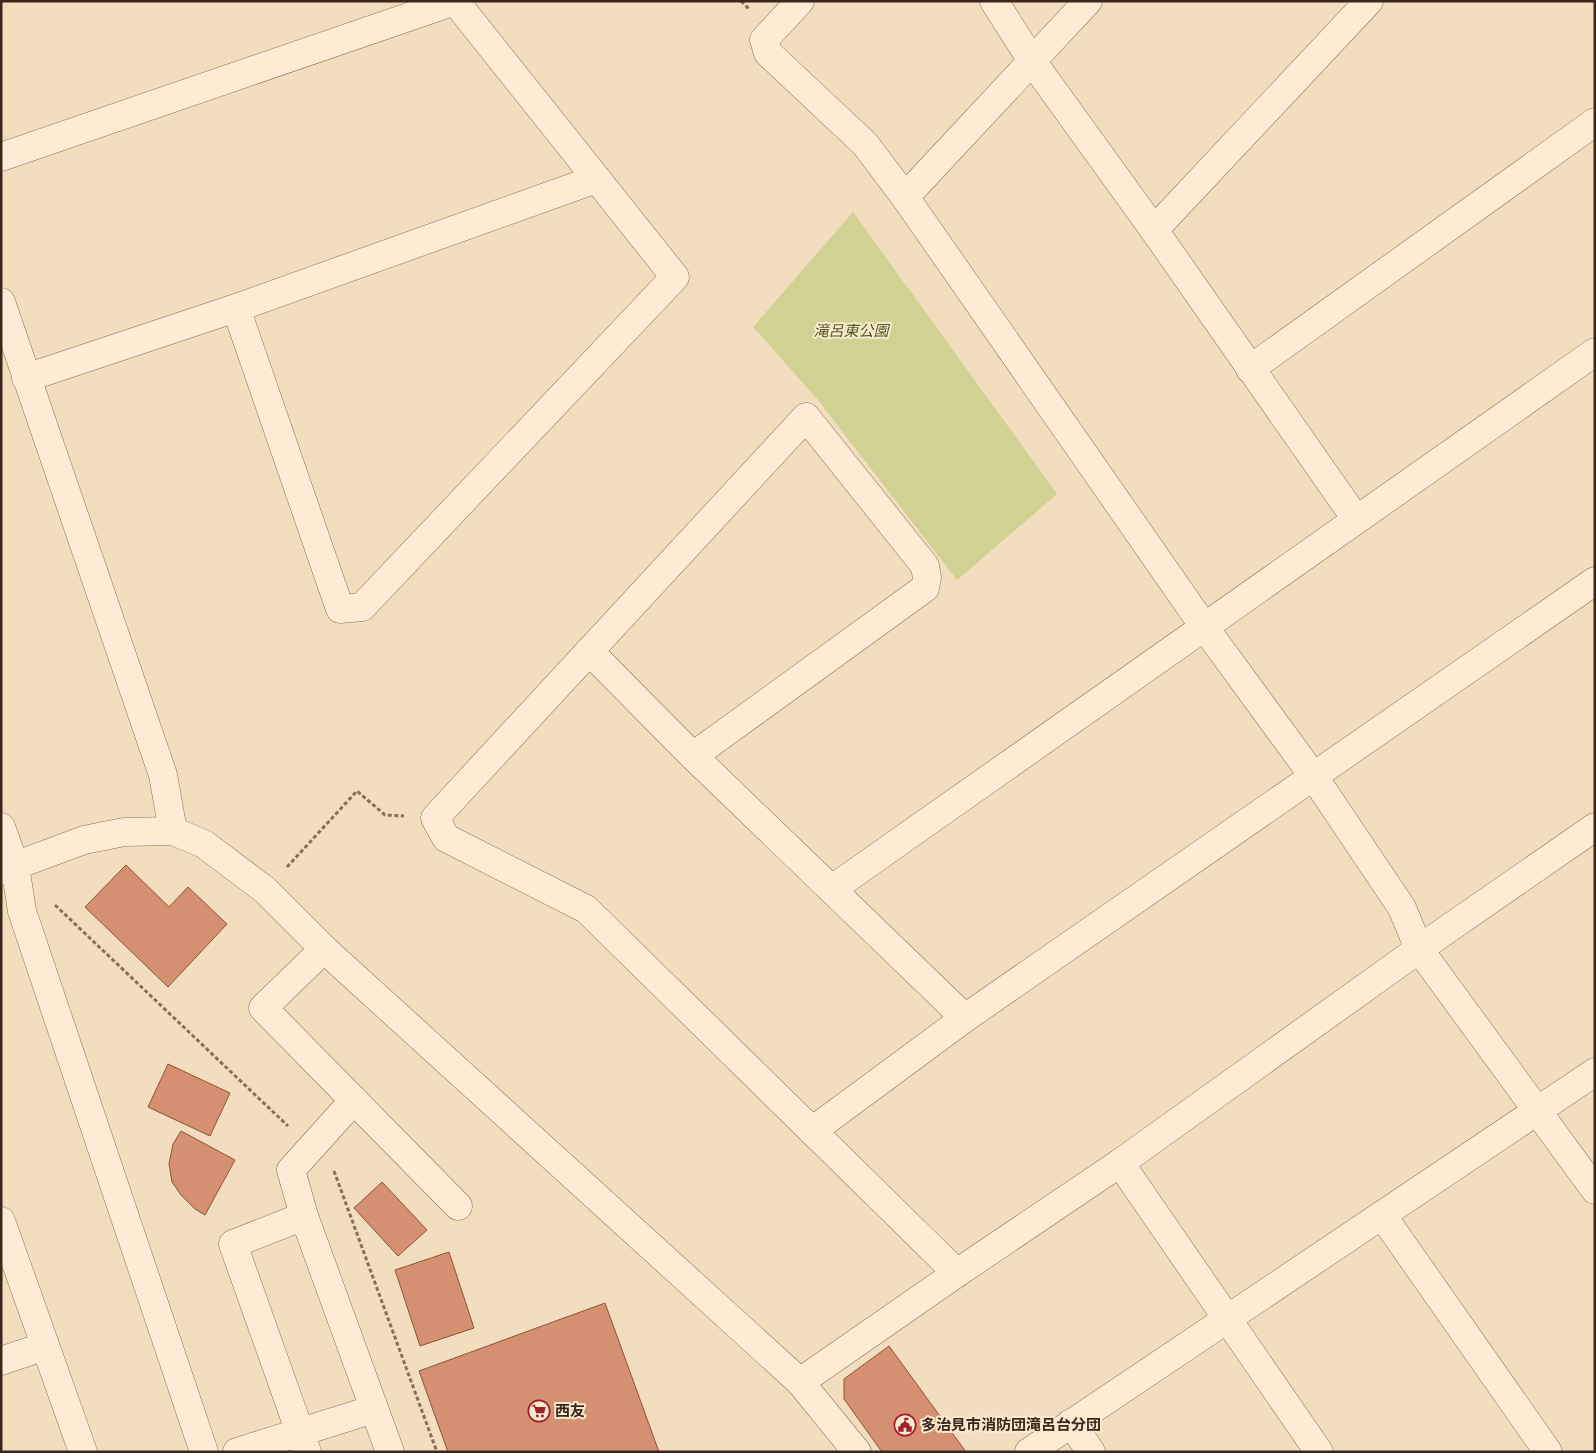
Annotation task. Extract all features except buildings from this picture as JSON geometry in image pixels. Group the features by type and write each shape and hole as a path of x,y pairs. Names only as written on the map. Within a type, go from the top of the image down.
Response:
{"street":[{"path":"1,157 455,1 675,277 362,607 340,609 236,308"},
{"path":"800,1 764,40 768,52 865,144 904,197 1204,628 1314,777 1402,908 1419,949 1595,1190"},
{"path":"994,1 1032,61 1154,230 1250,370 1356,519"},
{"path":"904,197 1088,1"},
{"path":"1154,230 1369,1"},
{"path":"1250,370 1595,122"},
{"path":"26,378 236,308 596,179"},
{"path":"1,302 163,775 172,831"},
{"path":"832,889 1595,352"},
{"path":"694,756 925,588 927,578 925,566 806,417 435,818 446,838 586,909 957,1273"},
{"path":"812,1131 965,1018 1595,582"},
{"path":"589,651 694,756 965,1018"},
{"path":"1,827 8,869 204,1452"},
{"path":"800,1382 1120,1163 1419,949 1595,827"},
{"path":"8,869 84,840 124,832 172,831 204,844 265,890 324,949 800,1382 857,1452"},
{"path":"324,949 263,1008 458,1206"},
{"path":"1029,1452 1595,1072"},
{"path":"354,1100 312,1149 291,1170 304,1216 390,1452"},
{"path":"1120,1163 1319,1452"},
{"path":"1382,1215 1548,1452"},
{"path":"303,1442 233,1244 304,1216"},
{"path":"1,1221 83,1452"},
{"path":"1,1361 45,1346"},
{"path":"237,1452 303,1442 374,1409"},
{"path":"1072,1423 1091,1452"}],"path":[{"path":"265,890 357,791 386,815 435,818"},
{"path":"22,911 52,902 333,1169 437,1452"}],"green space":[{"name":"滝呂東公園","path":"853,212 1057,494 957,580 818,400 753,327"}],"place":[{"name":"西友","path":"539,1411"},
{"name":"多治見市消防団滝呂台分団","path":"905,1425"}]}
